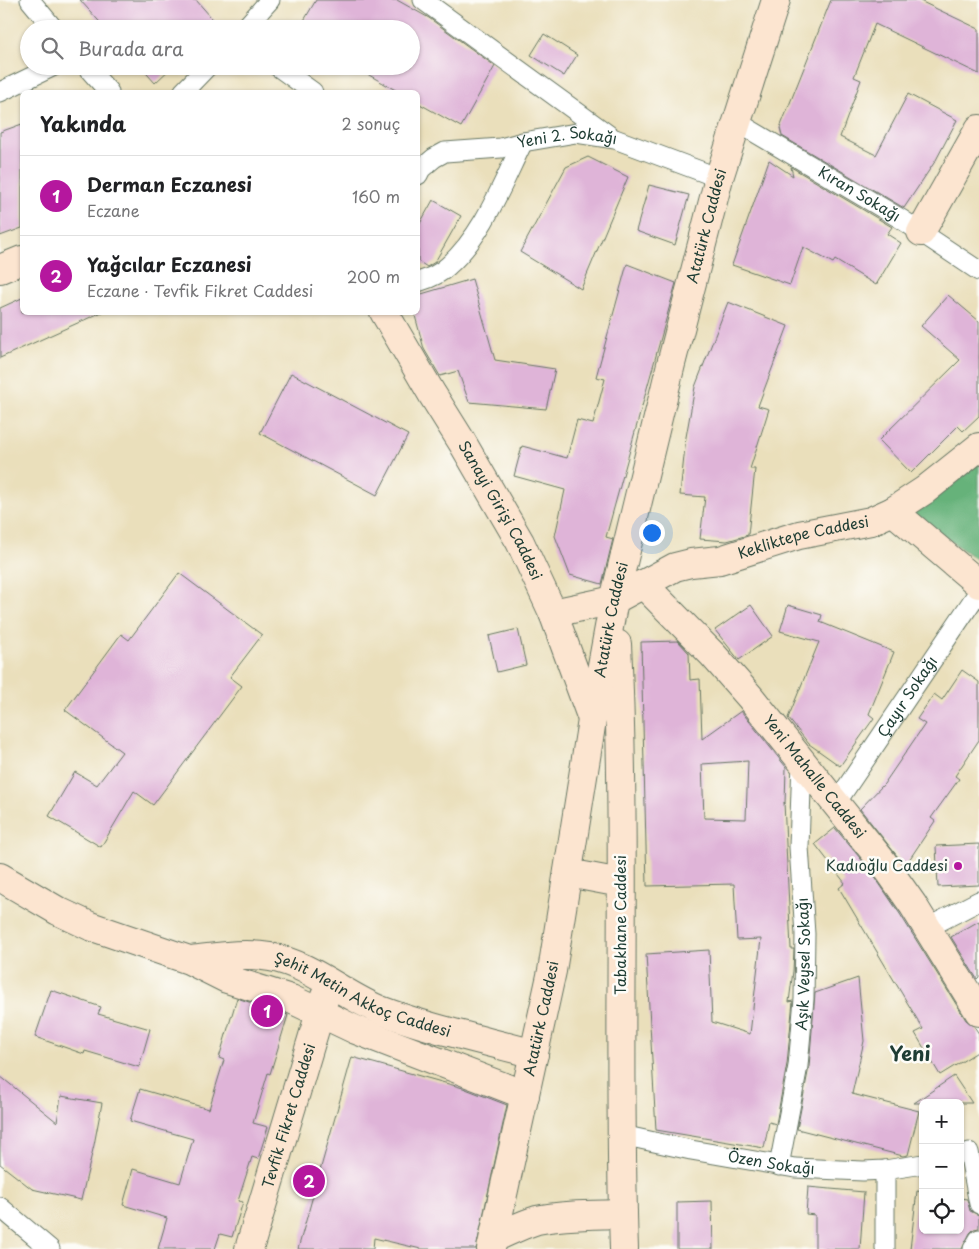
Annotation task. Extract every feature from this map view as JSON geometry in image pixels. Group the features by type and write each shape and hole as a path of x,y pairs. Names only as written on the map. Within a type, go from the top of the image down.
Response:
{"street":[{"path":"30,0 47,20"},
{"path":"252,20 270,0"},
{"path":"423,0 615,139"},
{"name":"Atatürk Caddesi","path":"493,1243 552,971 592,720 614,600 671,364 719,178 776,0"},
{"path":"0,92 35,75"},
{"path":"94,75 107,90"},
{"path":"186,90 200,75"},
{"path":"289,75 311,90"},
{"name":"Kıran Sokağı","path":"737,122 921,232 979,271"},
{"path":"921,232 979,129"},
{"name":"Yeni 2. Sokağı","path":"420,169 445,152 501,148 523,142 576,133 615,139 719,178"},
{"path":"420,281 447,267 462,251 481,225 523,142"},
{"path":"0,269 20,261"},
{"name":"Sanayi Girişi Caddesi","path":"386,315 520,542 553,613 592,720"},
{"name":"Kekliktepe Caddesi","path":"553,613 614,600 675,567 729,558 799,535 871,521 893,511 924,490 979,447"},
{"path":"893,511 979,584"},
{"name":"Yeni Mahalle Caddesi","path":"643,584 713,655 750,697 882,860 979,1012"},
{"name":"Çayır Sokağı","path":"836,803 979,591"},
{"name":"Tabakhane Caddesi","path":"614,600 621,719 624,1249"},
{"name":"Aşık Veysel Sokağı","path":"778,1166 798,1066 804,999 805,934 800,847 802,761"},
{"path":"568,872 621,882"},
{"name":"Şehit Metin Akkoç Caddesi","path":"0,878 58,911 90,926 189,960 227,978 291,999 356,1030 525,1095"},
{"path":"927,928 979,901"},
{"name":"Şehit Metin Akkoç Caddesi","path":"189,960 249,955 269,956 286,961 380,1009 421,1023 534,1054"},
{"name":"Tevfik Fikret Caddesi","path":"249,1249 328,983"},
{"name":"Özen Sokağı","path":"622,1135 778,1166 823,1170 885,1170 919,1165"},
{"path":"969,1151 979,1204"},
{"path":"885,1170 885,1249"},
{"path":"0,1207 50,1249"},
{"path":"493,1243 535,1221 578,1215 623,1214"},
{"path":"973,1249 979,1239"}],"green space":[{"path":"979,456 979,561 907,511"}],"building":[{"path":"80,0 196,0 214,20 98,20"},
{"path":"316,0 397,0 429,18 495,66 461,127 420,104 420,90 395,90 369,75 420,75 420,20 304,20"},
{"path":"831,0 918,0 979,29 979,74 875,24 854,77 861,80 840,137 876,155 908,94 957,120 936,160 904,208 782,136 780,128"},
{"path":"544,34 577,55 564,76 531,55"},
{"path":"148,75 163,75 155,83"},
{"path":"20,125 20,229 0,236 0,132"},
{"path":"588,157 628,177 581,289 520,252 566,167"},
{"path":"769,160 793,176 791,167 892,227 887,234 901,243 876,285 835,260 833,263 803,247 790,285 732,265"},
{"path":"649,185 689,195 675,245 636,231"},
{"path":"433,200 461,216 435,262 427,267 420,262 420,223"},
{"path":"627,264 676,283 606,537 613,539 602,584 570,575 555,536 565,490 514,476 522,446 567,458 577,420 593,424 605,379 596,377"},
{"path":"472,279 495,360 555,369 546,409 469,402 458,371 440,376 424,349 415,315 420,315 420,294"},
{"path":"948,295 979,321 979,416 963,431 958,426 911,473 879,440 960,360 921,326"},
{"path":"20,299 20,315 95,315 0,358 0,308"},
{"path":"728,302 788,326 758,406 769,409 750,469 755,469 748,535 727,541 700,539 705,497 680,495 686,437 695,387"},
{"path":"291,373 408,435 377,495 260,433"},
{"path":"179,573 262,635 230,677 242,686 153,805 134,791 101,847 49,816 75,772 97,785 122,752 65,710 121,634 129,640"},
{"path":"751,605 773,636 739,660 715,630"},
{"path":"788,605 822,615 820,622 894,652 869,714 874,718 840,766 809,744 788,718 819,642 780,631"},
{"path":"518,629 526,665 497,672 489,636"},
{"path":"678,641 689,653 690,680 700,679 702,739 741,711 786,767 785,804 784,802 791,949 794,949 789,1002 793,1001 787,1064 776,1124 769,1122 764,1148 656,1130 646,954 709,950 712,1022 750,1034 761,939 737,940 734,884 647,886 641,642","holes":["748,761 746,819 704,818 702,764"]},
{"path":"962,670 979,682 979,740 955,776 959,779 931,818 935,821 905,866 860,809 884,784 925,724 917,719 934,694 942,700"},
{"path":"835,828 870,870 900,914 966,1020 974,1026 979,1034 979,1051 940,1075 915,1033 923,1029 839,888 845,883 815,844"},
{"name":"Kadıoğlu Caddesi","path":"979,844 979,885 938,887 936,846"},
{"path":"979,921 979,977 977,979 951,937"},
{"path":"858,978 864,1041 852,1094 919,1111 908,1155 903,1156 797,1129 809,1067 815,993"},
{"path":"51,990 101,1007 98,1014 150,1029 139,1067 85,1051 84,1054 35,1037"},
{"path":"237,998 288,1015 253,1123 268,1127 258,1159 252,1157 238,1201 243,1202 232,1237 220,1234 215,1249 158,1249 167,1218 123,1205 133,1169 180,1183 193,1139 130,1121 140,1089 209,1109 224,1060 219,1058"},
{"path":"352,1057 463,1088 507,1105 476,1249 421,1249 374,1238 373,1249 298,1249"},
{"path":"0,1076 57,1122 61,1096 102,1103 81,1200 32,1189 0,1164"},
{"path":"954,1076 972,1103 964,1103 964,1099 920,1099"},
{"path":"808,1187 864,1192 860,1249 815,1249 815,1215 806,1214"},
{"path":"917,1191 919,1191 919,1234 964,1234 964,1199 967,1199 970,1211 979,1215 979,1228 974,1229 970,1233 962,1249 910,1249"},
{"path":"712,1201 713,1249 677,1249 677,1202"}],"place":[{"name":"Kadıoğlu Caddesi","path":"958,866"},
{"name":"Derman Eczanesi","path":"267,1011"},
{"name":"Yağcılar Eczanesi","path":"309,1181"}],"district":[{"name":"Yeni","path":"910,1054"}]}
